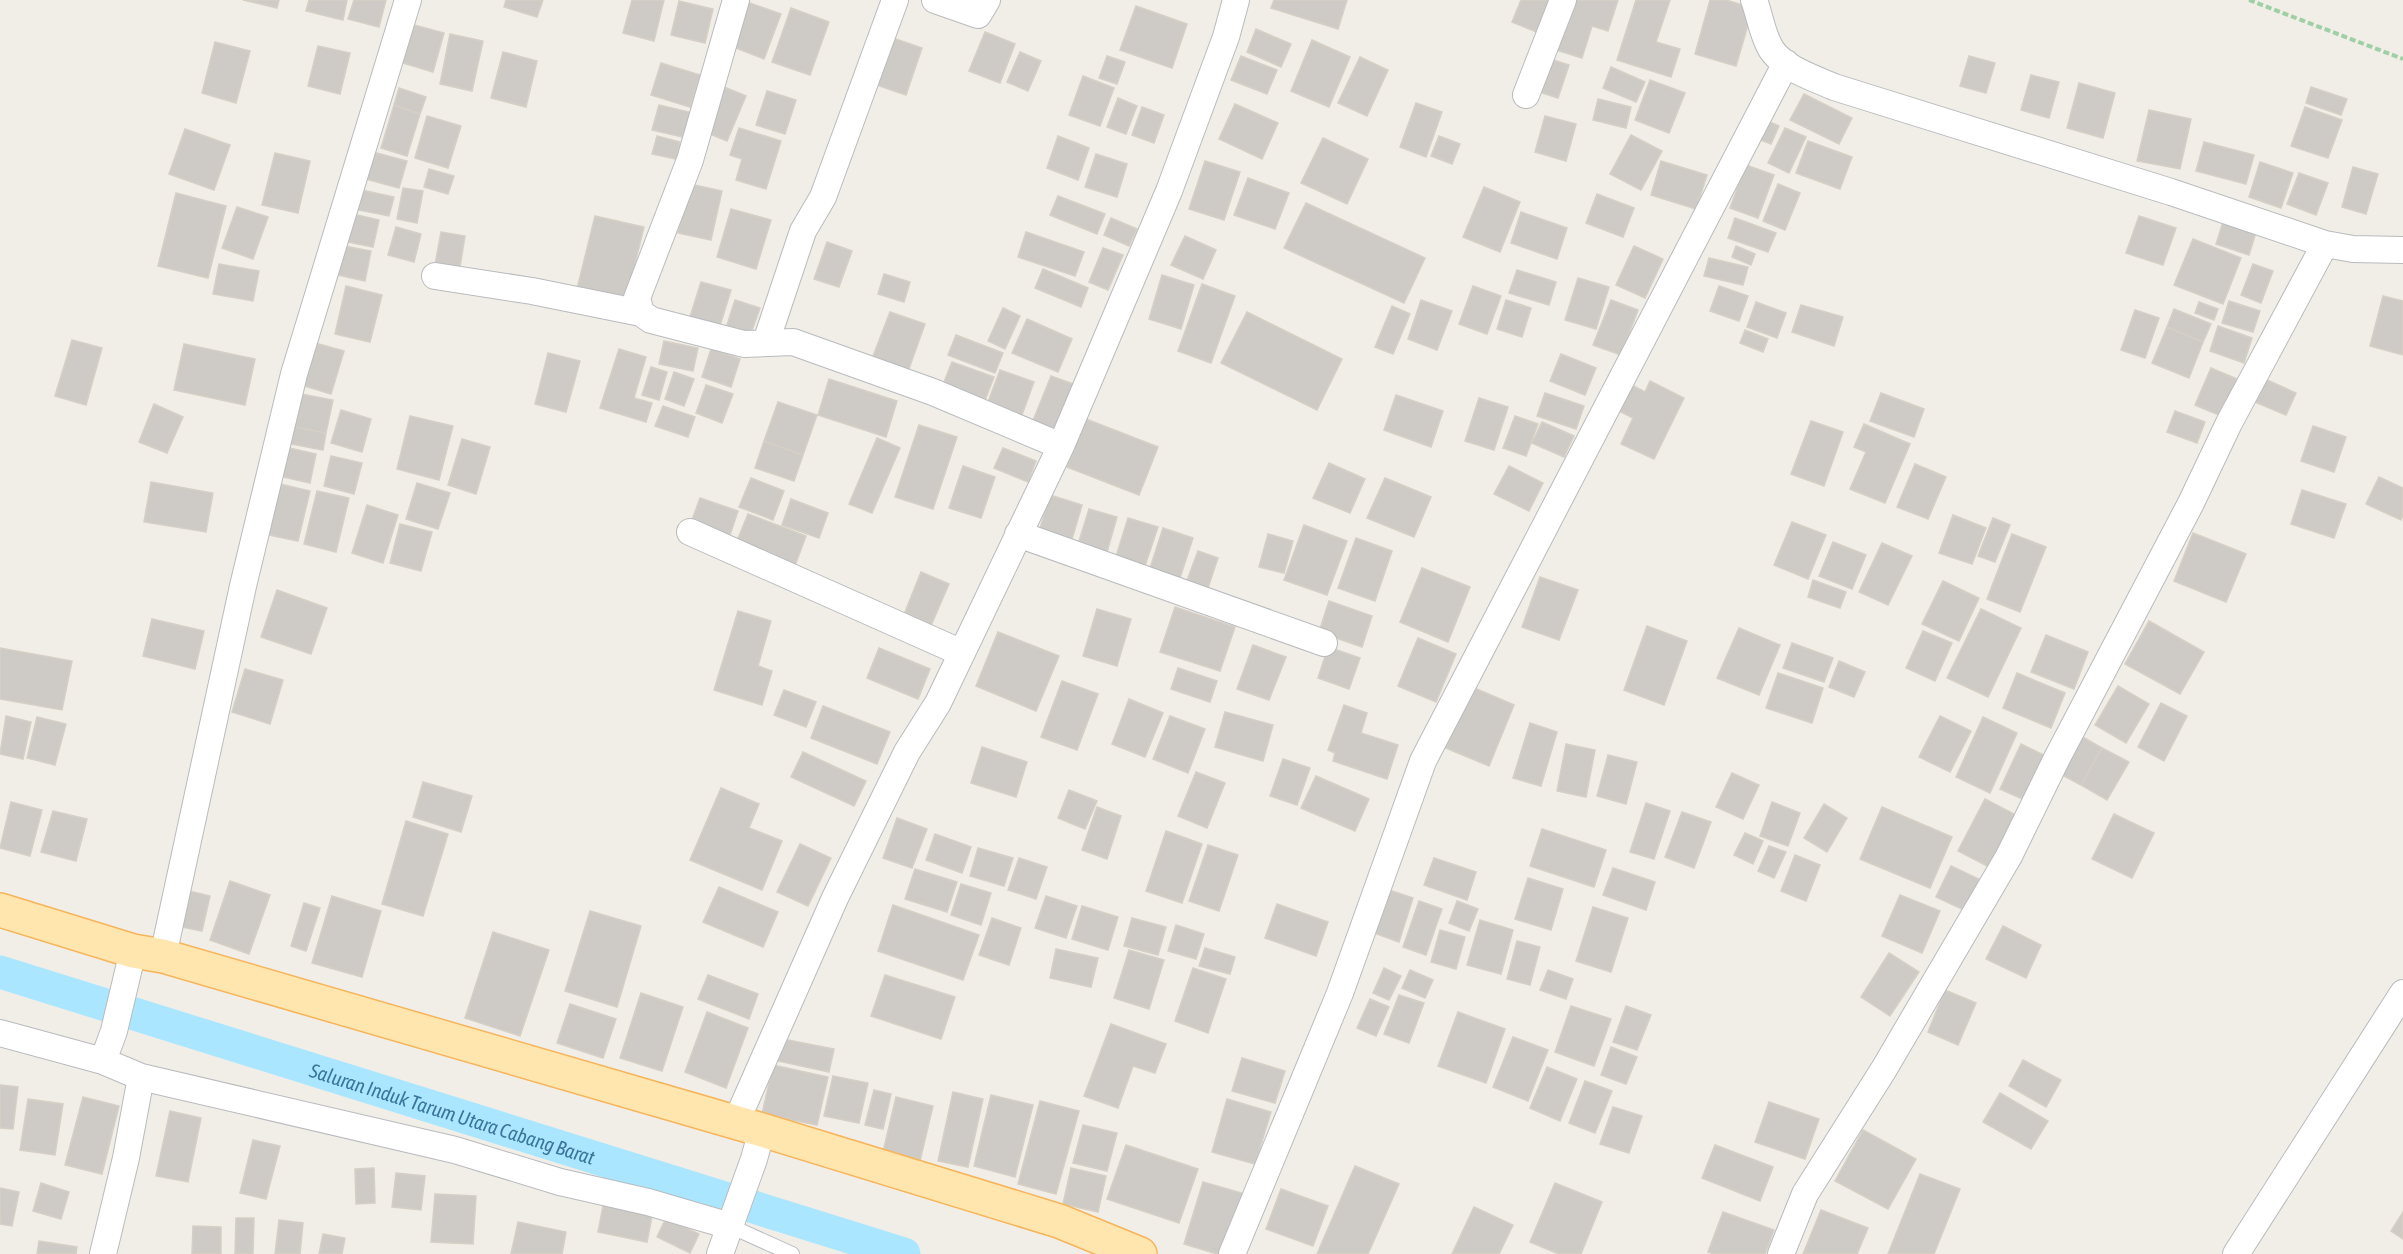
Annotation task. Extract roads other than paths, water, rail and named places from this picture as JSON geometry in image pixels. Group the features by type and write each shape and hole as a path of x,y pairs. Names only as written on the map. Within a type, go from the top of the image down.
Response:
{"main road":[{"path":"0,910 141,962 751,1137 1059,1221 1140,1254"}],"street":[{"path":"103,1061 141,962 243,586 294,374 408,0"},
{"path":"641,313 637,298 690,160 736,0"},
{"path":"766,342 803,231 823,196 895,0"},
{"path":"935,0 978,15 987,0"},
{"path":"1526,96 1563,0"},
{"path":"1754,0 1772,50 1786,63 1834,87 2171,192 2325,244 2353,249 2403,250"},
{"path":"720,1254 733,1219 751,1137 835,898 908,752 938,703 1061,446 1169,191 1226,37 1229,3"},
{"path":"1233,1254 1340,993 1423,761 1786,63"},
{"path":"1781,1254 1805,1194 1884,1070 2009,856 2056,758 2191,503 2229,423 2325,244"},
{"path":"435,276 532,291 641,313 651,320 744,344 793,342 933,392 1061,446"},
{"path":"690,532 962,653"},
{"path":"1018,534 1324,643"},
{"path":"2236,1254 2403,993"},
{"path":"0,1033 103,1061 141,1077 455,1150 560,1182 733,1219"},
{"path":"103,1254 126,1158 141,1077"}],"lane":[{"path":"733,1219 792,1254"}],"waterway":[{"name":"Saluran Induk Tarum Utara Cabang Barat","path":"0,972 904,1254"}]}
